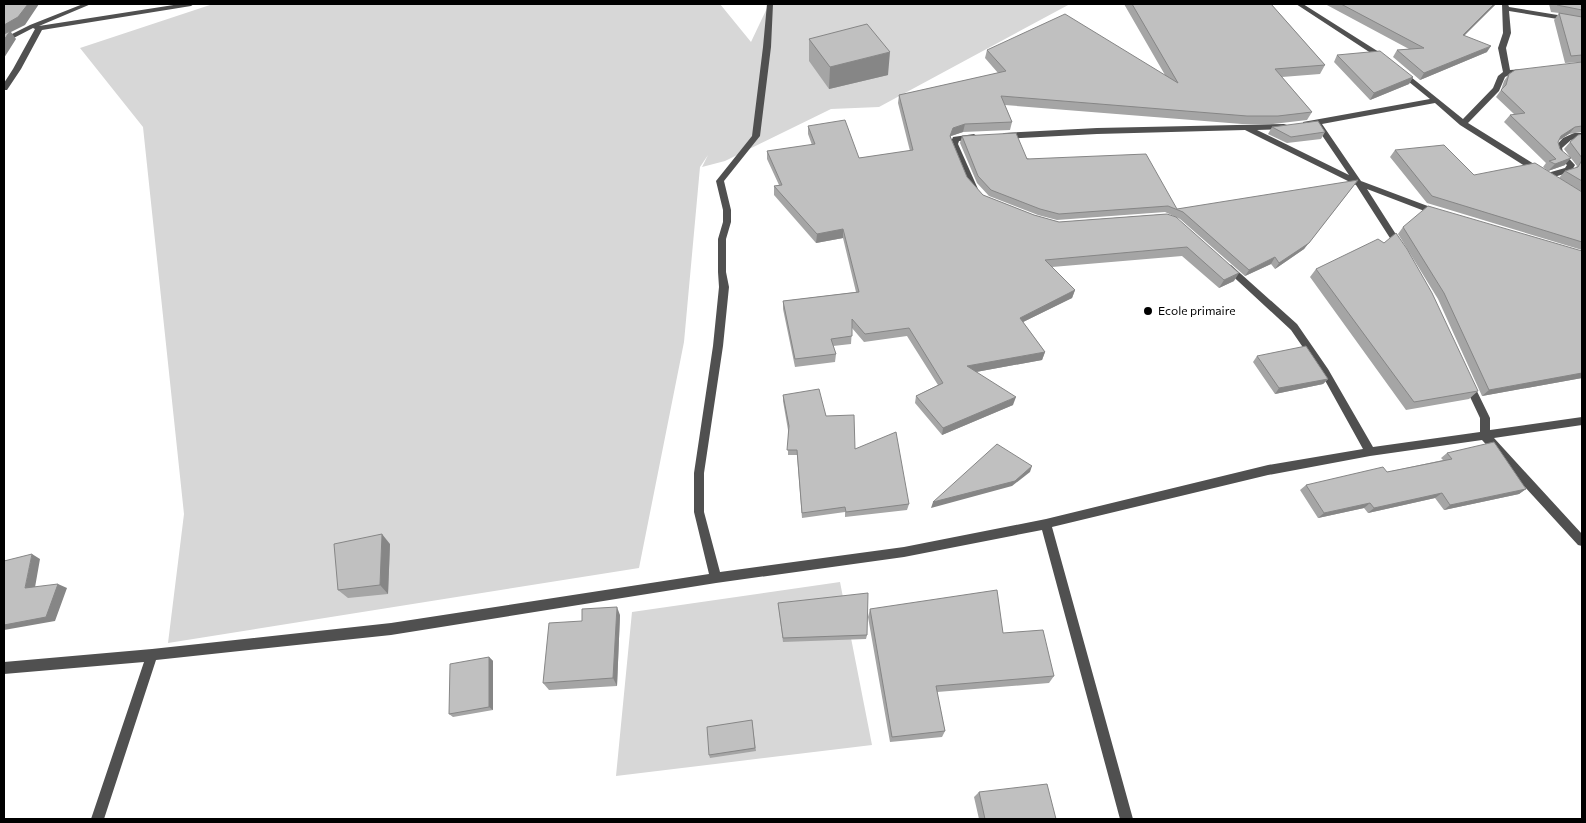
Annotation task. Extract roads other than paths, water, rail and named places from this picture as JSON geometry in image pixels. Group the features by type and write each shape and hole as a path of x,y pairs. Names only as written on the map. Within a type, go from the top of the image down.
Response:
{"street":[{"path":"4,41 88,4"},
{"path":"36,27 191,4"},
{"path":"716,578 699,512 699,473 718,346 724,287 722,239 727,222 727,210 720,181 756,136 767,47 770,4"},
{"path":"1299,4 1387,59 1463,123 1560,184"},
{"path":"1507,73 1502,48 1506,33 1505,6 1582,20"},
{"path":"4,88 17,70 36,27"},
{"path":"1463,123 1496,89 1502,76 1507,73 1533,70"},
{"path":"993,136 1097,131 1273,129 1317,123 1435,101"},
{"path":"1317,123 1356,182 1378,211 1407,259"},
{"path":"1244,128 1356,182 1449,217"},
{"path":"1547,176 1568,170 1571,167 1559,153 1558,148 1563,140 1571,136 1582,135"},
{"path":"980,195 971,186 954,144 956,139 963,137 983,137"},
{"path":"1224,263 1294,327 1325,372 1370,452"},
{"path":"1464,373 1485,418 1486,436 1582,541"},
{"path":"4,668 152,655 391,629 716,578 904,552 1046,524 1268,470 1370,452 1582,421"},
{"path":"1046,524 1126,819"},
{"path":"97,819 152,655"}],"place":[{"name":"Ecole primaire","path":"1148,311"}]}
